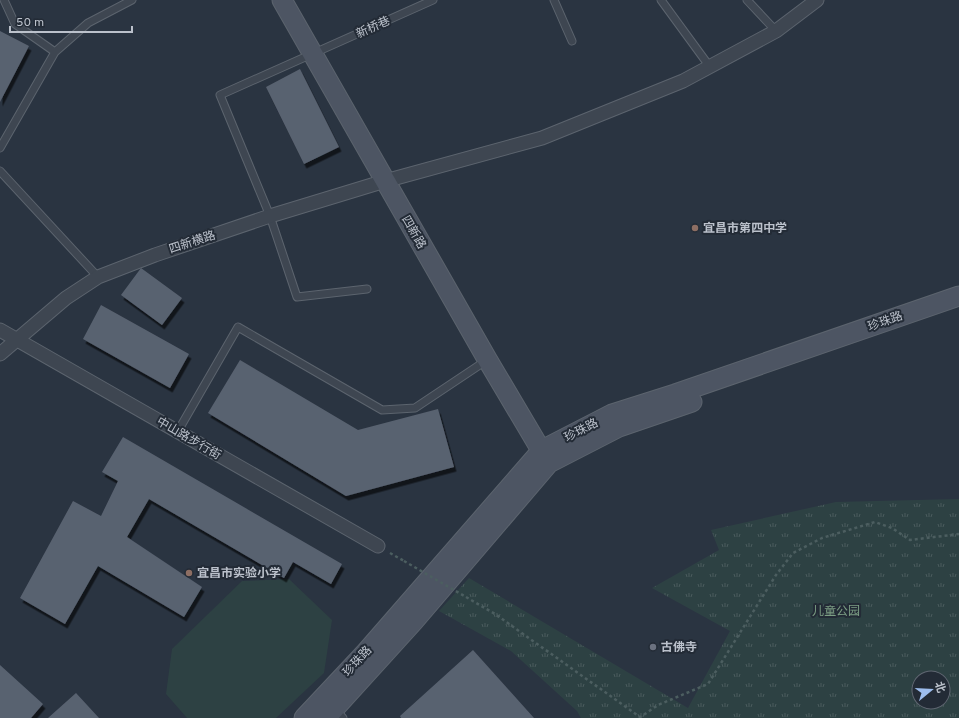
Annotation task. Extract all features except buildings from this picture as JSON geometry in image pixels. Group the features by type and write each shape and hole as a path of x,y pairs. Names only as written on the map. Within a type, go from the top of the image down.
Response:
{"main road":[{"name":"四新路","path":"282,0 487,359 545,457"},
{"name":"珍珠路","path":"304,718 545,457 612,414 675,394 959,296"},
{"name":"珍珠路","path":"334,715 414,621 545,457 619,427 959,310"}],"street":[{"name":"四新横路","path":"0,354 66,298 98,277 155,255 270,216 385,181 542,138 683,81 776,31 817,0"},
{"name":"中山路步行街","path":"0,330 378,546"}],"lane":[{"path":"4,0 15,24 55,52"},
{"path":"0,148 55,52 88,23 132,0"},
{"name":"新桥巷","path":"270,216 220,95 313,55 433,0"},
{"path":"554,0 572,40"},
{"path":"662,0 710,67"},
{"path":"747,0 776,31"},
{"path":"0,171 98,277"},
{"path":"270,216 297,297 367,289"},
{"path":"178,431 238,327 382,410 415,408 487,359"}],"path":[{"path":"404,561 495,614 640,718 658,705 708,684 776,575 793,553 822,538 875,522 892,528 910,540 959,534"}],"green space":[{"name":"儿童公园","path":"959,499 959,718 581,718 577,711 511,651 439,611 469,578 688,708 730,631 652,588 719,550 711,530 836,502"},
{"path":"289,579 332,620 324,673 276,718 187,718 166,694 172,649 242,581"}],"place":[{"name":"宜昌市第四中学","path":"695,228"},
{"name":"宜昌市实验小学","path":"189,573"},
{"name":"古佛寺","path":"653,647"}]}
